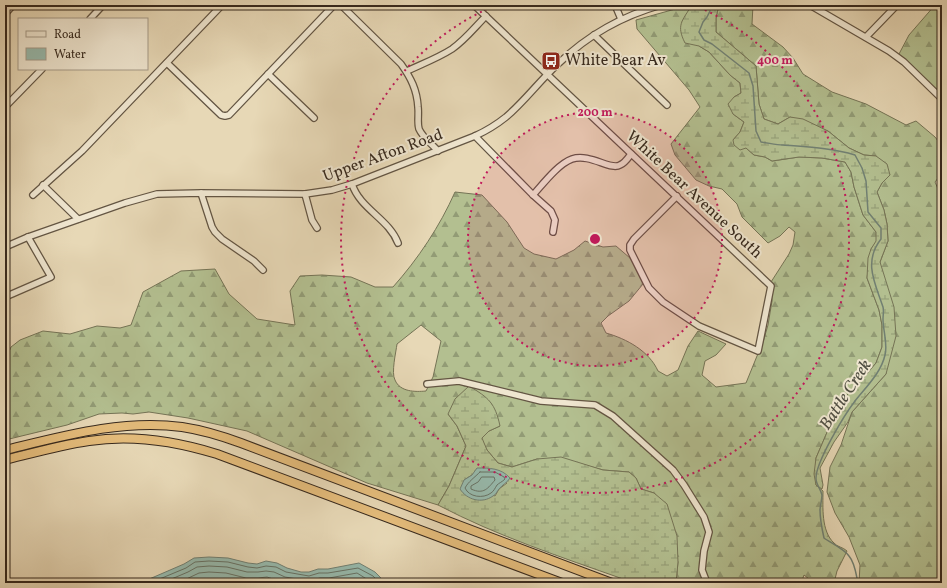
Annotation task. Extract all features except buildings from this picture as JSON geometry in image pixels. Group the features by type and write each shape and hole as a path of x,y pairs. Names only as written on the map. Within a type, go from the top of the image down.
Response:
{"highway":[{"path":"5,450 73,434 134,425 181,427 205,432 241,443 612,583"},
{"path":"5,460 75,443 106,439 123,438 154,440 187,445 217,454 562,583"}],"street":[{"path":"5,14 13,5"},
{"path":"91,18 102,5"},
{"path":"33,195 82,151 222,5"},
{"path":"167,63 221,115 229,115 334,5"},
{"path":"341,5 407,71 412,79 417,99 419,128 424,138 438,151"},
{"name":"White Bear Avenue South","path":"474,5 677,196 771,286 758,351 699,326 663,302 649,288 630,250 630,245 634,239 677,196"},
{"path":"615,5 621,19"},
{"name":"Upper Afton Road","path":"5,246 125,202 157,194 305,194 332,190 352,184 475,136 496,124 506,117 568,54 594,35 621,19 661,5"},
{"path":"810,5 866,37 904,62 942,99"},
{"path":"866,37 894,6"},
{"path":"407,71 430,61 452,48 473,30 486,16"},
{"path":"594,35 666,105"},
{"path":"5,107 41,70"},
{"path":"268,74 314,118"},
{"path":"475,136 533,195 550,210 554,215 554,232"},
{"path":"533,195 560,166 569,160 579,157 589,158 611,166 618,166 623,164 631,154"},
{"path":"352,184 359,200 391,231 398,243"},
{"path":"43,185 78,219"},
{"path":"201,193 210,222 215,232 222,239 254,261 263,270"},
{"path":"305,194 312,220 317,228"},
{"path":"5,297 51,277 28,237"},
{"path":"427,384 459,381 541,401 595,405 613,416 673,470 704,517 709,532 704,551 702,570 707,583"}],"green space":[{"path":"692,5 682,22 699,46 709,52 730,75 740,83 741,93 734,97 733,114 744,122 740,132 733,140 754,155 765,157 772,161 799,157 822,158 845,162 851,172 863,215 876,232 877,241 871,249 867,278 879,310 882,325 882,347 876,363 840,402 816,458 816,485 823,491 823,511 827,532 835,544 847,551 837,571 834,583 814,583 804,575 801,583 676,583 678,562 654,493 641,489 636,478 629,472 603,470 585,465 537,459 512,467 498,463 487,450 481,438 489,431 500,426 448,414 457,426 466,446 449,486 438,505 367,483 247,431 188,418 149,412 133,414 99,414 67,425 5,440 5,361 11,347 20,340 43,331 70,334 97,326 120,328 131,325 143,292 181,271 215,269 229,294 257,319 295,325 290,291 300,276 322,275 351,277 375,287 393,287 428,242 455,192 482,195 507,222 524,248 534,254 556,259 574,250 585,241 603,247 616,246 630,258 643,284 629,301 601,323 606,333 629,342 649,357 658,371 667,376 678,370 688,346 698,331 726,344 716,355 705,361 702,375 716,387 746,383 761,349 768,325 772,301 771,282 789,254 793,245 795,232 789,227 780,236 768,243 742,217 737,204 722,189 709,186 696,180 675,155 671,144 700,107 689,90 637,29 636,20","holes":["421,325 441,341 433,377 426,391 413,391 400,387 397,384 393,373 397,344"]},
{"path":"692,5 717,5 716,32 756,66 759,104 764,119 778,124 790,117 803,119 828,131 849,148 864,155 876,156 887,164 890,175 882,183 877,192 884,210 888,241 880,262 894,307 896,336 886,374 852,412 848,422 834,442 820,468 823,485 822,489 816,485 814,474 816,458 840,402 876,363 882,347 882,325 879,310 867,278 868,258 876,241 876,232 863,215 851,172 845,162 822,158 799,157 772,161 765,157 754,155 746,148 740,150 734,145 733,140 740,132 744,122 733,114 728,104 734,97 741,93 740,83 730,75 709,52 699,46 685,43 681,32 681,23"},
{"path":"717,5 753,5 752,24 783,47 793,58 803,74 832,92 866,104 906,125 916,121 935,137 942,146 942,173 935,182 942,198 942,583 859,583 860,565 849,537 835,513 827,492 830,467 841,445 852,412 886,374 880,262 888,241 884,210 877,192 882,183 890,175 876,156 864,155 849,148 828,131 790,117 778,124 764,119 759,104 756,66 716,32"},
{"path":"935,5 942,5 942,95 899,54 909,35"},
{"path":"469,386 482,394 493,406 500,426 489,431 482,438 487,450 498,463 512,467 537,459 561,457 603,470 629,472 636,478 641,489 654,493 667,504 677,536 678,562 676,583 635,583 483,527 438,505 449,486 466,446 457,426 448,414 455,399","holes":["472,475 507,483 499,489 495,496 464,480"]}],"water":[{"path":"477,468 499,470 510,478 494,495 484,500 475,500 467,496 460,489 464,480 472,475"},
{"path":"194,558 228,558 257,564 266,561 277,563 301,572 309,572 318,569 328,569 359,563 375,572 384,581 395,583 124,583 147,580"}],"waterway":[{"name":"Battle Creek","path":"710,11 699,32 704,40 712,44 749,73 753,86 756,131 761,142 778,145 828,149 855,155 862,168 866,181 868,212 881,228 881,239 873,256 872,273 883,308 883,324 886,346 885,355 877,374 850,407 831,439 820,462 816,479 822,495 820,514 824,538 847,553 854,565 858,583"}],"place":[{"name":"White Bear Av","path":"551,61"}]}
